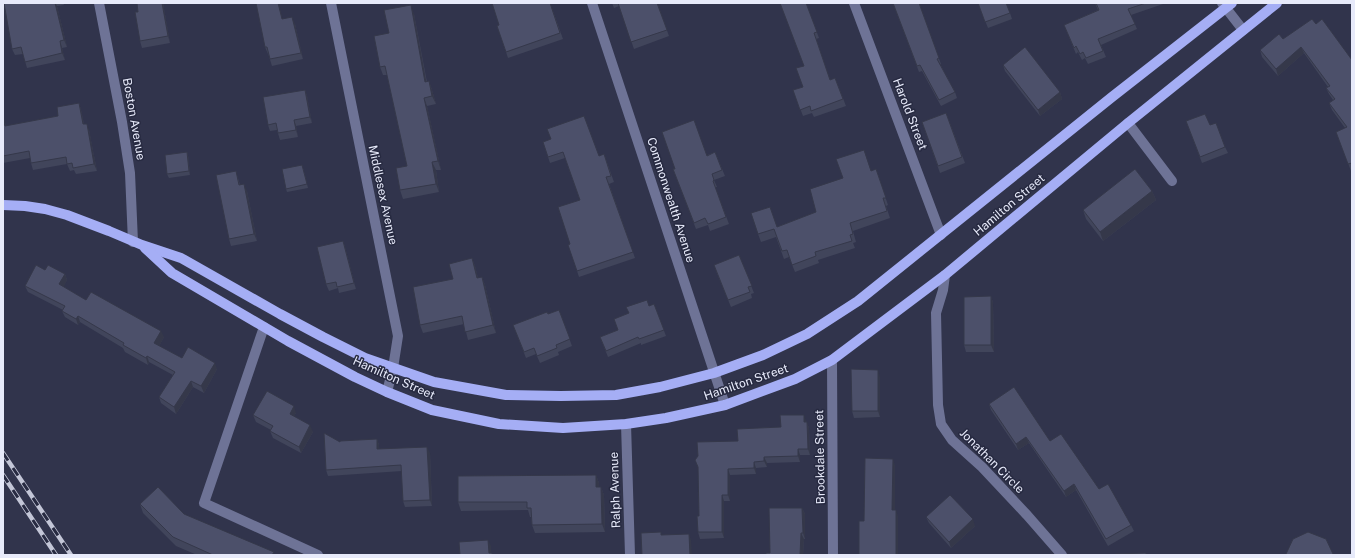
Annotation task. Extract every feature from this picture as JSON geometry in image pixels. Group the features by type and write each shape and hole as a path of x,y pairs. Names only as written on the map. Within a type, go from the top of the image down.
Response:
{"main road":[{"name":"Hamilton Street","path":"138,243 172,273 264,327 355,377 432,410 499,424 563,428 626,424 666,418 725,406 795,379 832,360 946,275 1128,123 1277,3"},
{"name":"Hamilton Street","path":"3,205 45,209 67,215 181,258 280,314 365,358 434,382 506,395 616,395 660,387 714,373 764,355 807,334 858,301 1227,5"}],"street":[{"name":"Boston Avenue","path":"99,3 127,147 138,243"},
{"name":"Middlesex Avenue","path":"331,3 398,336 393,368 387,392"},
{"name":"Commonwealth Avenue","path":"592,3 725,406"},
{"name":"Harold Street","path":"854,3 941,234"},
{"path":"1227,5 1243,30"},
{"path":"1128,123 1172,181"},
{"name":"Jonathan Circle","path":"946,275 936,313 938,405 942,424 952,440 982,468 1027,515 1062,555"},
{"path":"264,327 204,503 318,555"},
{"name":"Brookdale Street","path":"832,360 833,555"},
{"name":"Ralph Avenue","path":"626,424 630,555"}],"building":[{"path":"4,3 55,3 64,40 60,41 62,53 25,62 21,47 12,49"},
{"path":"137,3 162,3 168,36 140,41 135,12 138,12"},
{"path":"256,3 278,3 282,19 292,17 301,53 270,59 267,47 265,47"},
{"path":"492,3 550,3 560,33 506,52 497,26 499,25"},
{"path":"618,3 657,3 667,30 631,42"},
{"path":"780,3 806,3 817,32 814,33 830,80 835,78 843,99 811,111 810,106 800,110 793,90 803,87 796,68 804,66"},
{"path":"893,3 919,3 939,58 937,59 955,92 939,100 920,65 917,66"},
{"path":"978,3 1006,3 1010,13 985,22"},
{"path":"1096,3 1146,3 1128,9 1135,24 1098,39 1103,51 1086,58 1083,52 1080,54 1076,46 1074,48 1064,25 1099,10"},
{"path":"411,5 425,82 429,81 432,96 424,98 438,161 432,162 436,184 400,190 396,168 407,166 385,66 380,67 374,36 389,33 384,10"},
{"path":"1312,19 1316,24 1322,19 1352,60 1352,163 1348,164 1336,132 1347,127 1329,103 1335,99 1326,88 1330,86 1301,47 1276,69 1260,50 1279,34 1283,39"},
{"path":"1025,47 1060,92 1038,110 1003,65"},
{"path":"305,90 310,117 294,120 296,130 278,133 276,123 268,125 263,97"},
{"path":"79,103 83,124 87,124 94,164 73,168 72,163 67,164 66,157 31,163 29,151 3,156 3,119 5,126 58,116 57,107"},
{"path":"946,113 962,157 938,166 922,122"},
{"path":"1205,114 1210,125 1216,123 1225,147 1200,157 1186,121"},
{"path":"584,116 599,156 604,154 611,176 606,177 633,252 577,271 568,245 570,244 558,207 580,200 563,152 548,157 543,142 551,139 547,129"},
{"path":"694,120 707,156 715,152 722,170 712,174 713,181 726,217 708,224 705,218 694,223 673,169 675,169 662,132"},
{"path":"864,150 871,171 876,169 886,198 883,198 887,211 850,223 853,234 850,235 852,241 815,252 816,256 792,265 787,250 782,251 774,229 758,234 751,213 770,207 777,227 816,212 810,189 843,178 836,159"},
{"path":"187,152 189,171 167,174 165,155"},
{"path":"302,165 307,184 286,189 282,169"},
{"path":"1135,169 1152,191 1100,232 1083,210"},
{"path":"236,171 239,185 244,184 254,234 229,239 216,175"},
{"path":"343,241 354,283 337,287 336,282 326,284 317,247"},
{"path":"739,255 752,286 748,287 750,292 728,300 714,265"},
{"path":"472,258 477,278 482,277 493,325 465,332 462,316 420,325 413,287 453,279 449,264"},
{"path":"36,265 45,270 48,265 65,274 59,284 86,300 91,292 161,331 154,343 182,358 188,347 215,363 201,386 191,381 174,407 159,397 175,372 147,356 146,358 123,345 124,343 78,316 76,319 62,311 65,306 25,286"},
{"path":"991,296 991,345 964,345 964,297"},
{"path":"647,300 649,306 654,304 664,330 639,339 638,337 606,351 600,337 618,330 614,319 629,313 626,307"},
{"path":"559,310 570,339 556,345 557,348 537,356 534,348 524,352 513,325 547,312 548,314"},
{"path":"851,369 878,370 878,411 852,411"},
{"path":"1014,387 1050,441 1061,434 1099,489 1108,484 1131,525 1106,539 1074,484 1064,491 1026,437 1016,444 989,404"},
{"path":"267,391 294,406 290,414 310,425 299,447 270,431 273,426 253,415"},
{"path":"780,415 804,415 804,422 807,422 808,449 798,449 798,456 764,457 764,461 754,462 754,468 728,469 728,495 722,495 722,532 698,532 698,467 695,460 698,456 697,442 738,441 737,429 781,427"},
{"path":"324,433 340,442 377,439 377,449 427,447 430,500 403,501 401,465 326,470"},
{"path":"865,458 893,459 892,510 896,510 896,555 859,555 859,521 864,521"},
{"path":"596,475 596,487 601,487 602,524 532,525 531,508 527,508 527,502 458,502 458,476"},
{"path":"158,487 184,514 274,552 272,555 213,555 173,537 140,504"},
{"path":"950,495 973,519 949,542 926,517"},
{"path":"769,508 802,508 803,533 801,533 800,555 766,555 766,553 770,553"},
{"path":"661,532 661,535 689,534 690,555 642,555 641,533"},
{"path":"1308,532 1326,539 1333,554 1286,555 1293,539"},
{"path":"488,540 489,553 492,553 492,555 460,555 459,542"},
{"path":"1146,553 1146,555 1115,555 1115,554"}],"railway":[{"path":"3,453 71,555"},
{"path":"3,475 56,555"}]}
